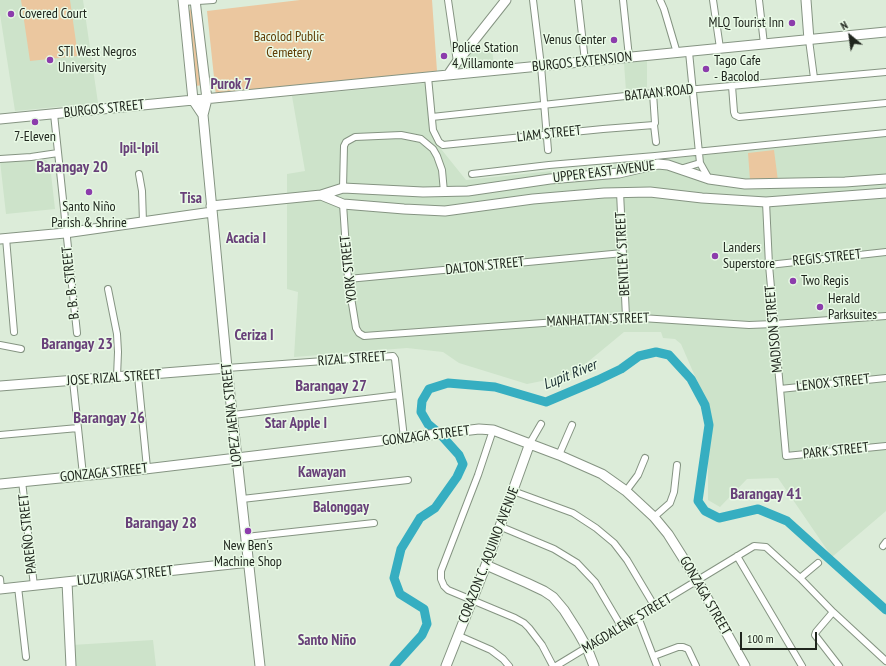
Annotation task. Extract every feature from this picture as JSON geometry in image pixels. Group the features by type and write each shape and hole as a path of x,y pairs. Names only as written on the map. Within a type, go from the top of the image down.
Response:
{"street":[{"name":"LOPEZ JAENA STREET","path":"196,0 207,99 202,115 227,368 250,562 260,666"},
{"path":"183,1 213,0"},
{"path":"448,0 457,62"},
{"path":"448,75 506,0"},
{"path":"533,0 541,66 548,150"},
{"path":"578,0 585,62"},
{"path":"623,0 630,57"},
{"path":"660,0 677,53"},
{"path":"713,0 720,48"},
{"path":"759,0 764,44"},
{"path":"806,0 814,78"},
{"name":"LOPEZ JAENA STREET","path":"183,1 193,100 202,115"},
{"name":"BURGOS EXTENSION","path":"207,99 886,32"},
{"path":"689,52 700,163 709,179"},
{"name":"BATAAN ROAD","path":"432,117 653,93 886,72"},
{"path":"428,77 432,117"},
{"path":"732,86 734,112 735,115 739,117 886,103"},
{"path":"653,93 656,142"},
{"name":"BURGOS STREET","path":"0,119 207,99"},
{"name":"B. B. B. STREET","path":"54,114 76,333"},
{"name":"LIAM STREET","path":"432,117 435,136 443,145 603,129 654,126"},
{"path":"472,174 549,165 699,152 886,133"},
{"path":"343,204 344,146 346,142 355,137 401,135 421,139 433,149 440,162 442,170 445,201"},
{"path":"0,159 31,157 58,153"},
{"path":"679,169 700,163"},
{"name":"UPPER EAST AVENUE","path":"321,195 343,204 423,210 445,201 484,189 550,179 604,175 658,164 668,165 709,179 745,184 886,180"},
{"path":"139,174 144,222"},
{"path":"765,184 766,202"},
{"name":"UPPER EAST AVENUE","path":"3,239 144,222 212,209 321,195 343,188 412,192 445,201 533,199 583,194 650,192 702,198 766,202 886,193"},
{"name":"BENTLEY STREET","path":"620,192 626,317"},
{"name":"MADISON STREET","path":"766,202 768,265 786,456"},
{"name":"YORK STREET","path":"343,204 348,279 356,328 359,333"},
{"path":"3,239 14,332"},
{"name":"REGIS STREET","path":"768,265 886,252"},
{"name":"DALTON STREET","path":"348,279 623,253"},
{"path":"108,289 117,334 117,377"},
{"name":"MANHATTAN STREET","path":"359,333 364,336 626,317 732,324 774,324 886,316"},
{"path":"0,345 22,349"},
{"name":"RIZAL STREET","path":"227,368 393,356 395,359 404,438"},
{"name":"JOSE RIZAL STREET","path":"0,386 227,368"},
{"path":"138,376 147,468"},
{"name":"LENOX STREET","path":"780,389 886,378"},
{"path":"73,380 83,475"},
{"path":"233,415 399,395"},
{"path":"530,443 541,424"},
{"path":"559,455 572,425"},
{"path":"0,435 78,428"},
{"name":"GONZAGA STREET","path":"0,484 430,436 479,429 493,430 530,443 602,474 626,491 654,517 668,534 697,580 746,666"},
{"path":"493,430 478,475 441,571 441,580 444,586 454,593 524,623 542,645 554,666"},
{"name":"CORAZON C. AQUINO AVENUE","path":"446,666 486,565 530,443"},
{"name":"PARK STREET","path":"786,456 886,446"},
{"path":"626,491 638,475 645,458"},
{"path":"654,517 670,503 674,492 677,465"},
{"path":"242,499 408,480"},
{"name":"PAREÑO STREET","path":"22,481 34,586"},
{"path":"513,492 573,513 596,528 614,543 627,560 655,607"},
{"path":"246,537 374,523"},
{"path":"500,526 554,549 577,563 595,582 621,626"},
{"name":"MAGDALENE STREET","path":"554,666 587,648 754,546 766,548 800,578 833,612 886,661"},
{"path":"737,556 802,666"},
{"name":"LUZURIAGA STREET","path":"0,589 250,562"},
{"path":"800,578 818,563"},
{"path":"486,565 544,590 553,597 564,610 587,648 594,666"},
{"path":"0,579 0,589"},
{"path":"67,582 71,666"},
{"path":"18,587 26,657"},
{"path":"833,612 815,635 839,666"},
{"path":"638,617 657,666"},
{"path":"459,636 490,650 503,659 509,666"},
{"path":"654,656 678,647 683,647 688,649 696,666"}],"shaded area":[{"name":"STI West Negros University","path":"0,0 83,0 98,103 15,111 0,14"},
{"path":"471,49 488,52 492,50 494,64 462,68 460,62"},
{"path":"647,61 647,89 626,91 624,63"},
{"path":"427,83 433,139 466,180 886,136 886,511 832,557 778,478 747,479 720,507 708,500 708,461 711,425 707,404 681,344 675,339 663,338 661,332 624,332 572,375 527,384 459,363 443,352 407,348 294,357 298,292 287,289 287,174 305,171 292,96"},
{"path":"46,160 50,165 55,209 6,214 0,161"},
{"path":"153,640 156,666 73,666 72,645"}],"green space":[{"path":"21,0 70,0 78,56 30,61"},
{"name":"Bacolod Public Cemetery","path":"300,0 432,0 437,71 216,96 207,11"},
{"path":"193,9 204,85 195,86 188,12"},
{"path":"774,150 778,181 750,180 748,153"}],"waterway":[{"name":"Lupit River","path":"394,666 422,635 427,624 424,609 400,594 394,578 401,549 420,518 435,508 457,477 463,464 459,455 441,435 428,424 421,412 422,401 429,389 448,383 495,387 546,402 621,369 639,356 656,352 669,355 691,379 705,405 709,425 698,501 705,511 719,518 758,509 787,521 886,610"}],"place":[{"name":"Covered Court","path":"11,14"},
{"name":"MLQ Tourist Inn","path":"792,23"},
{"name":"Venus Center","path":"614,40"},
{"name":"Police Station 4 Villamonte","path":"444,56"},
{"name":"STI West Negros University","path":"50,60"},
{"name":"Tago Cafe - Bacolod","path":"706,69"},
{"name":"7-Eleven","path":"35,122"},
{"name":"Santo Niño Parish & Shrine","path":"89,192"},
{"name":"Landers Superstore","path":"715,256"},
{"name":"Two Regis","path":"793,281"},
{"name":"Herald Parksuites","path":"820,307"},
{"name":"New Ben's Machine Shop","path":"248,531"}],"district":[{"name":"Purok 7","path":"231,85"},
{"name":"Ipil-Ipil","path":"139,149"},
{"name":"Barangay 20","path":"72,167"},
{"name":"Tisa","path":"191,199"},
{"name":"Acacia I","path":"246,239"},
{"name":"Ceriza I","path":"254,336"},
{"name":"Barangay 23","path":"77,344"},
{"name":"Barangay 27","path":"331,386"},
{"name":"Barangay 26","path":"109,418"},
{"name":"Star Apple I","path":"296,424"},
{"name":"Kawayan","path":"322,473"},
{"name":"Barangay 41","path":"766,494"},
{"name":"Balonggay","path":"341,508"},
{"name":"Barangay 28","path":"161,523"},
{"name":"Santo Niño","path":"327,641"}]}
